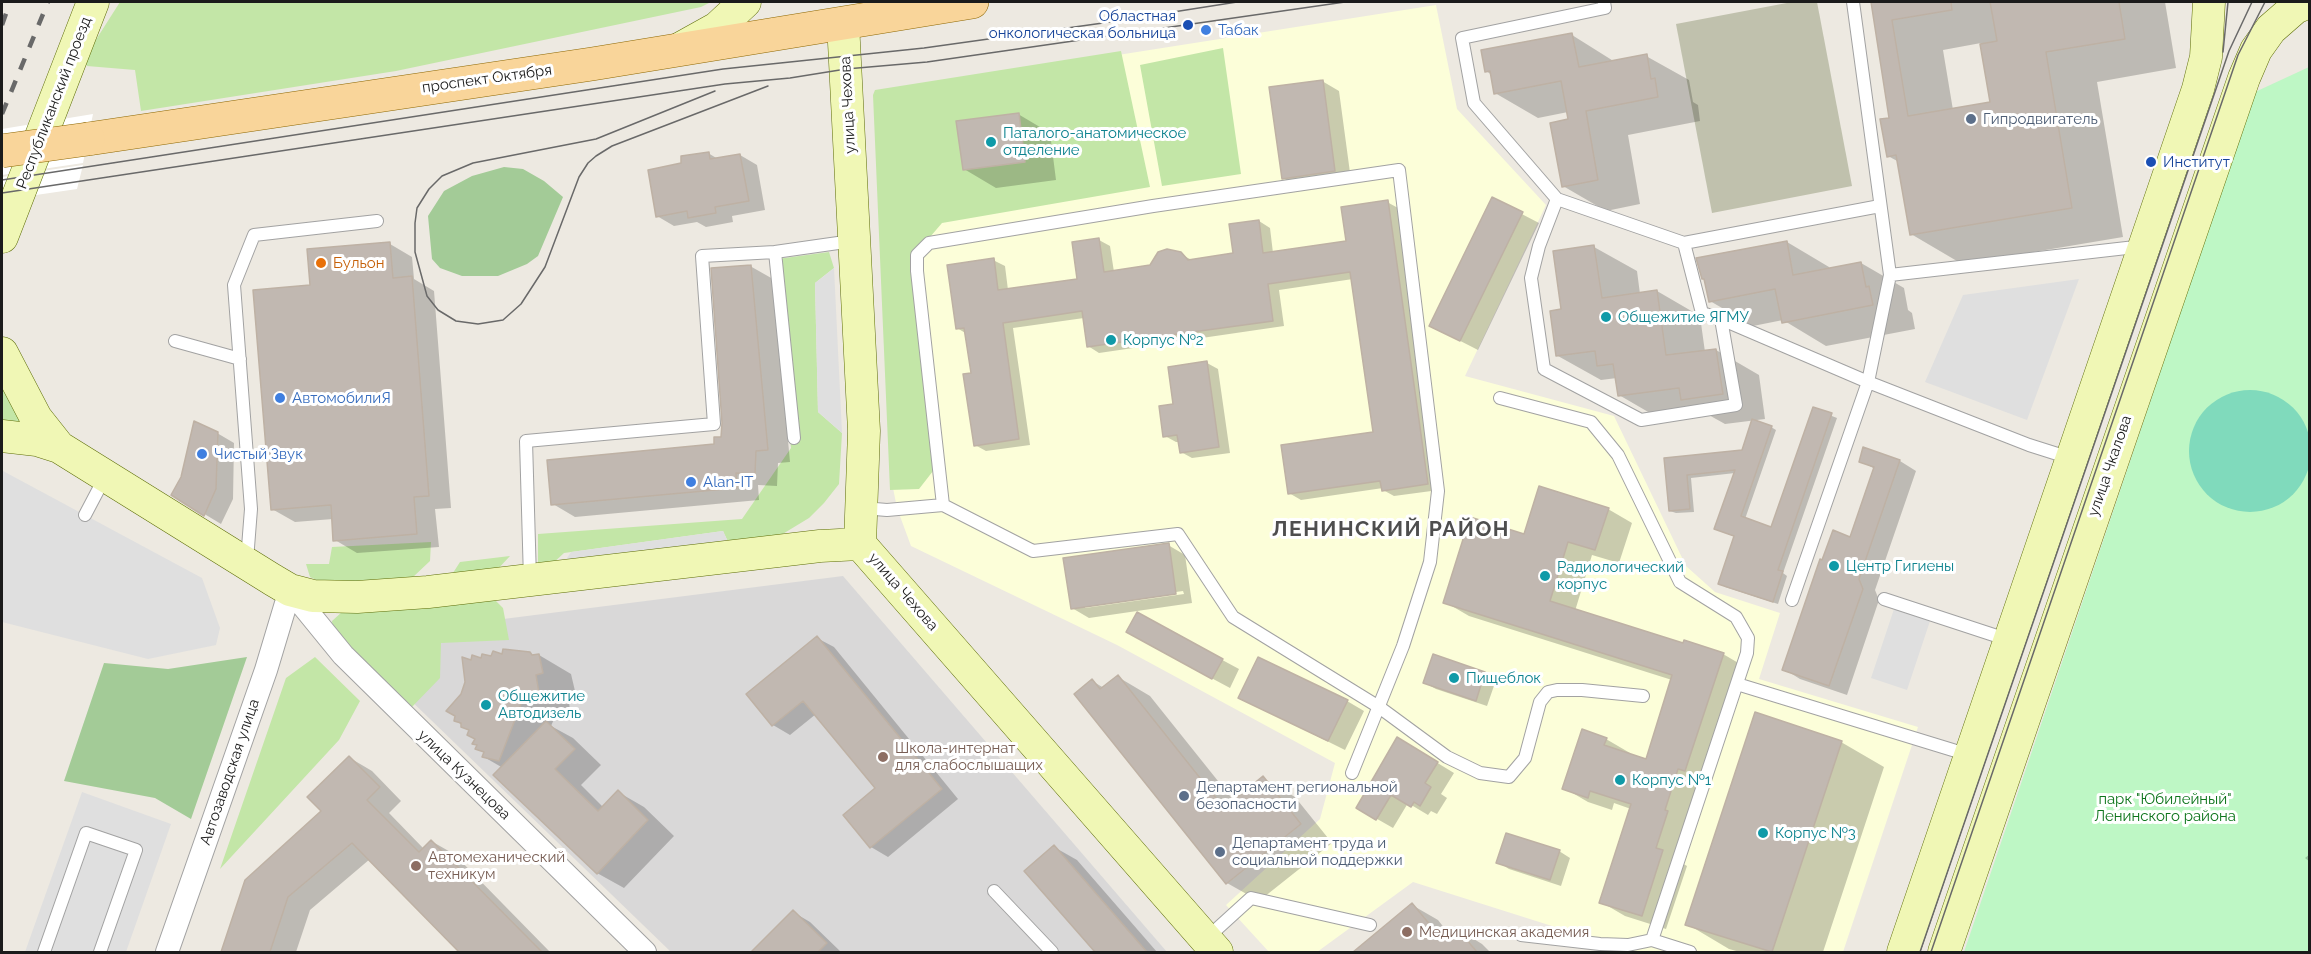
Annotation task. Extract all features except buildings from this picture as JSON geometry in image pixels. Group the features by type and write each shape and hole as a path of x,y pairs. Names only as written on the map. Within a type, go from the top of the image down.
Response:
{"main road":[{"name":"Республиканский проезд","path":"2,184 38,87 63,37 84,2"},
{"name":"Республиканский проезд","path":"2,237 93,2"},
{"path":"677,51 717,28 745,2"},
{"name":"проспект Октября","path":"2,151 677,51 843,23 925,5 972,2"},
{"path":"1902,952 2203,73 2210,2"},
{"name":"улица Чкалова","path":"1944,952 2244,78 2256,50 2271,29 2295,8 2309,2"},
{"name":"улица Чехова","path":"843,23 864,431 860,544 1211,946"},
{"path":"2,353 36,418 59,447"},
{"path":"2,436 37,440 59,447 290,590 313,596 357,597 428,592 820,546 860,544"}],"street":[{"name":"Автозаводская улица","path":"167,952 266,670 290,590"},
{"name":"улица Кузнецова","path":"290,590 351,663 645,952"}],"lane":[{"path":"1604,2 1605,8 1462,38 1474,103 1557,199 1684,243 1880,206"},
{"path":"1792,600 1868,382 1890,275 1853,2"},
{"path":"944,506 917,271 917,255 929,243 1153,206 1400,170 1438,490 1430,562 1403,646 1352,773"},
{"path":"1557,199 1539,246 1531,278 1544,369 1641,420 1736,405 1721,319"},
{"path":"247,564 250,509 234,285 254,235 377,221"},
{"path":"530,580 526,441 714,424 702,256 775,252 854,241"},
{"path":"1684,243 1702,313 1868,382 2029,445 2072,459"},
{"path":"1890,275 2145,246"},
{"path":"775,252 794,438"},
{"path":"175,341 240,359"},
{"path":"1500,398 1591,422 1618,455 1680,582 1736,617 1748,638 1747,653 1652,940"},
{"path":"85,515 105,476"},
{"path":"862,508 886,510 944,506 1033,551 1178,534 1233,617 1379,707 1447,757 1480,773 1509,777 1525,758 1540,702 1548,693 1557,690 1582,690 1643,696"},
{"path":"1884,599 2010,640"},
{"path":"1737,684 1970,755"},
{"path":"44,952 86,833 136,850 100,952"},
{"path":"994,891 1052,952"},
{"path":"1211,946 1251,898 1370,925"},
{"path":"1521,935 1600,944 1628,945 1652,940 1690,952"}],"shaded area":[{"path":"1792,2 1817,2 1852,186 1712,213 1676,24"},
{"path":"1436,5 1457,109 1546,205 1465,376 1614,416 1686,566 1715,592 1780,613 1759,679 1918,727 1843,952 1634,952 1413,882 1317,952 1269,952 1226,905 1320,819 1335,763 1117,645 911,546 897,508 893,488 876,93"},
{"path":"834,268 842,433 818,412 815,283"},
{"path":"2079,279 2027,420 1925,382 1963,295"},
{"path":"3,471 202,578 220,628 216,645 148,659 2,622"},
{"path":"723,531 730,546 561,567 571,552"},
{"path":"843,576 1167,952 671,952 371,662 369,636"},
{"path":"1896,603 1932,615 1907,690 1871,678"},
{"path":"82,792 171,824 126,952 25,952"}],"green space":[{"path":"120,2 711,2 701,7 396,71 141,111 135,70 87,66 83,60"},
{"path":"1223,48 1241,174 1162,186 1140,65"},
{"path":"1121,51 1150,187 942,223 912,258 933,471 919,489 890,490 873,95 875,90"},
{"name":"парк \"Юбилейный\" Ленинского района","path":"2309,67 2309,952 1964,952 2255,92"},
{"path":"504,167 523,169 544,181 563,197 538,256 527,264 498,276 462,276 440,268 432,259 428,216 444,191 472,176"},
{"path":"829,252 834,268 815,283 818,412 842,433 839,484 824,503 809,518 781,535 730,546 723,531 564,553 550,566 538,564 538,534 742,519 791,448 770,260"},
{"path":"2,382 28,428 2,427"},
{"path":"2250,390 2273,394 2293,408 2307,428 2311,451 2307,474 2293,494 2273,508 2250,512 2227,508 2207,494 2193,474 2189,451 2193,428 2207,408 2227,394"},
{"path":"431,542 430,561 412,578 327,585 310,577 306,564 329,564 332,547"},
{"path":"510,556 496,571 451,576 460,562"},
{"path":"494,599 503,608 509,640 441,643 440,678 410,709 333,630 332,621 343,611"},
{"path":"247,657 191,819 155,798 64,781 104,663 168,669"},
{"path":"315,657 360,701 339,740 220,869 286,678"}],"pier":[{"path":"93,114 83,163 2,175 2,129"},
{"path":"83,165 77,189 2,200 2,177"}],"tram line":[{"path":"2,180 723,69 924,48 1237,2"},
{"path":"2,193 725,84 790,78 846,69 927,62 1345,2"},
{"path":"2223,52 2228,2"},
{"path":"1920,952 2229,51 2252,2"},
{"path":"1931,952 2238,55 2265,2"},
{"path":"715,91 596,139 473,163 442,176 429,189 417,208 415,223 415,252 427,296 438,310 456,321 478,324 503,320 521,304 545,267 579,177 588,163 612,146 768,86"}],"railway":[{"path":"2,25 10,2"},
{"path":"2,114 48,2"}],"place":[{"name":"Областная онкологическая больница","path":"1188,25"},
{"name":"Табак","path":"1206,30"},
{"name":"Гипродвигатель","path":"1971,119"},
{"name":"Паталого-анатомическое отделение","path":"991,142"},
{"name":"Институт","path":"2151,162"},
{"name":"Бульон","path":"321,263"},
{"name":"Общежитие ЯГМУ","path":"1606,317"},
{"name":"Корпус №2","path":"1111,340"},
{"name":"АвтомобилиЯ","path":"280,398"},
{"name":"Чистый Звук","path":"202,454"},
{"name":"Alan-IT","path":"691,482"},
{"name":"Центр Гигиены","path":"1834,566"},
{"name":"Радиологический корпус","path":"1545,576"},
{"name":"Пищеблок","path":"1454,678"},
{"name":"Общежитие Автодизель","path":"486,705"},
{"name":"Школа-интернат для слабослышащих","path":"883,757"},
{"name":"Корпус №1","path":"1620,780"},
{"name":"Департамент региональной безопасности","path":"1184,796"},
{"name":"Корпус №3","path":"1763,833"},
{"name":"Департамент труда и социальной поддержки","path":"1220,852"},
{"name":"Автомеханический техникум","path":"416,866"},
{"name":"Медицинская академия","path":"1407,932"}],"district":[{"name":"ЛЕНИНСКИЙ РАЙОН","path":"1391,530"}]}
